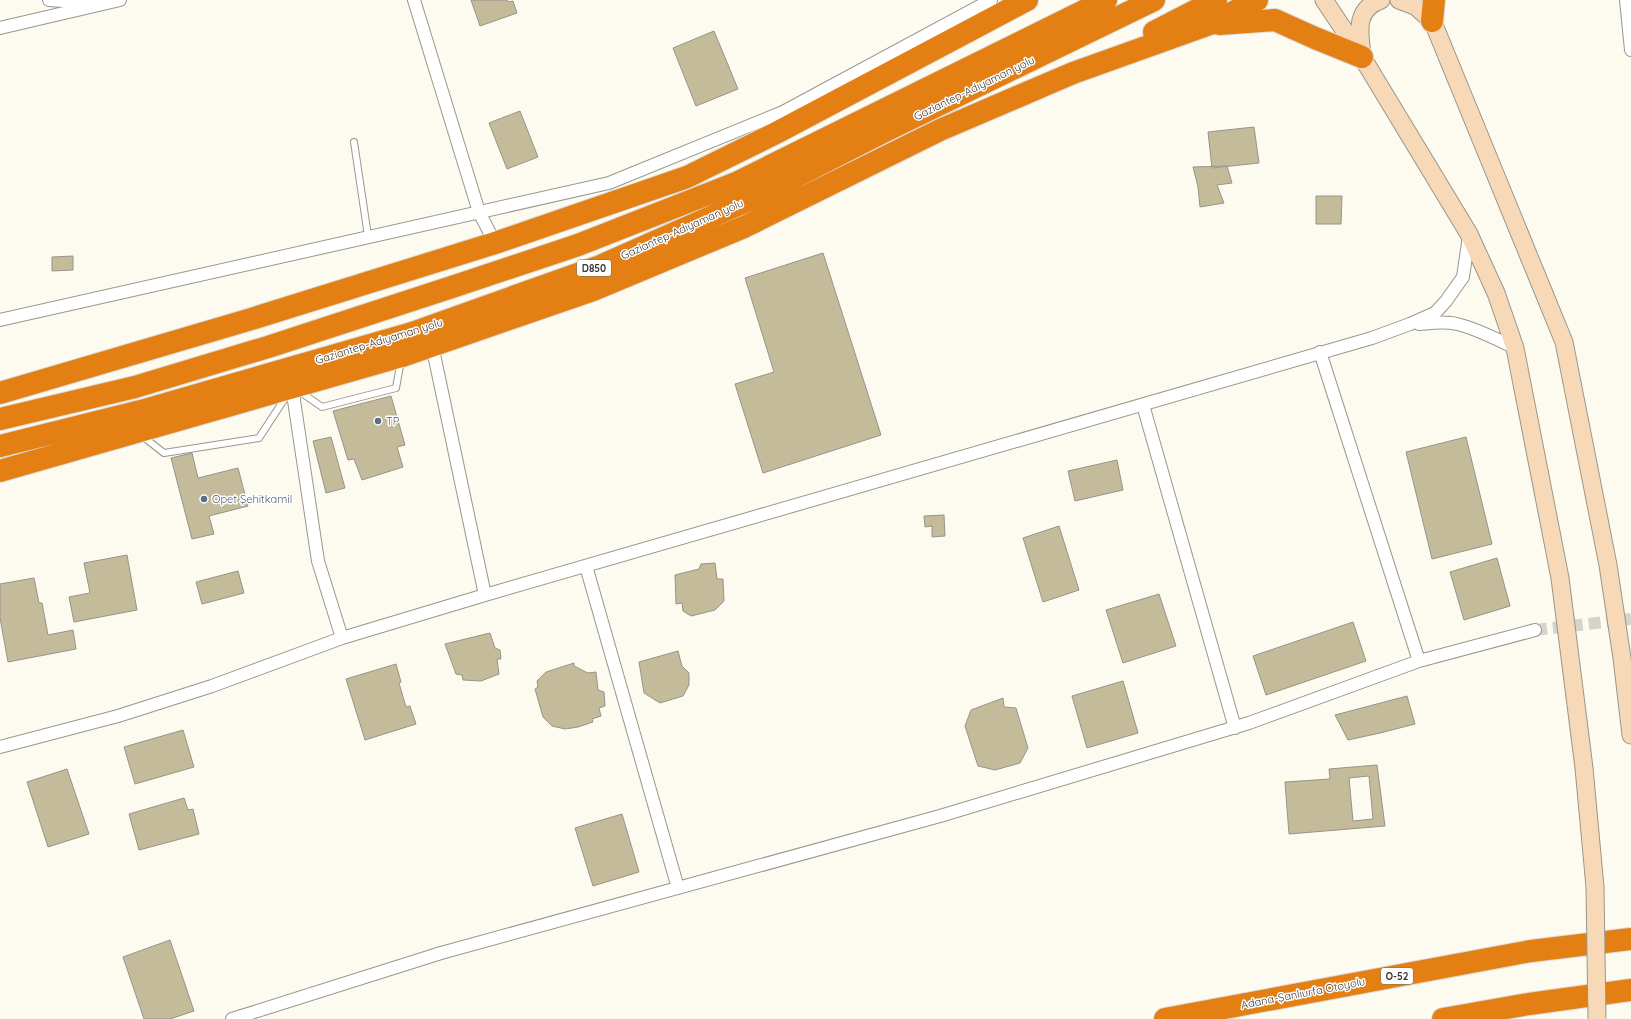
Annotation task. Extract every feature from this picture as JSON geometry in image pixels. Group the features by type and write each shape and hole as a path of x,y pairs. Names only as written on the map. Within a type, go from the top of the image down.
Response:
{"highway":[{"path":"0,393 248,320 495,243 687,177 776,133 1027,0"},
{"name":"Gaziantep-Adıyaman yolu","path":"0,419 135,387 268,347 458,286 578,244 736,183 1106,0"},
{"name":"Gaziantep-Adıyaman yolu","path":"0,446 141,411 412,333 600,266 758,196 883,132 1154,0"},
{"path":"1073,73 1216,0"},
{"path":"0,471 402,356 593,290 737,230 940,130 1073,73 1210,24 1257,0"},
{"path":"1210,24 1275,20 1362,58"},
{"name":"Adana-Şanlıurfa Otoyolu","path":"1165,1019 1531,951 1631,939"},
{"path":"1443,1019 1528,1004 1631,990"}],"street":[{"path":"48,0 101,4"},
{"path":"0,28 120,0"},
{"path":"414,0 479,212 495,243"},
{"path":"0,320 609,183 783,112 991,0"},
{"path":"1324,0 1362,58 1469,234 1496,293 1515,348 1560,578 1584,768 1595,887 1597,1019"},
{"path":"1362,58 1359,31 1360,19 1374,2 1381,0"},
{"path":"1399,0 1415,6 1433,10"},
{"path":"1424,0 1433,10 1564,342 1608,566 1622,658 1631,735"},
{"path":"1626,0 1631,50"},
{"path":"0,747 118,716 212,686 342,638 485,595 1143,406 1320,352 1372,338 1435,313 1446,301 1463,277 1469,234"},
{"path":"1410,324 1438,322 1458,324 1515,348"},
{"path":"432,345 485,595"},
{"path":"1320,352 1419,661"},
{"path":"292,387 318,561 342,638"},
{"path":"1143,406 1235,728"},
{"path":"586,566 678,888"},
{"path":"232,1019 441,953 940,816 1235,728 1419,661 1536,630"}],"lane":[{"path":"354,142 368,236"},
{"path":"137,432 164,453 259,438 292,387 322,407 396,388 402,356"}],"building":[{"path":"471,0 513,1 517,13 480,26"},
{"path":"714,31 738,89 696,106 673,48"},
{"path":"520,111 538,157 507,169 489,123"},
{"path":"1254,127 1259,163 1212,168 1208,132"},
{"path":"1227,166 1232,183 1217,185 1224,203 1200,207 1198,187 1193,167"},
{"path":"1316,196 1342,196 1341,224 1316,224"},
{"path":"823,253 881,435 763,473 735,384 774,372 745,278"},
{"path":"73,256 73,270 52,271 52,257"},
{"path":"391,396 405,445 397,447 403,467 362,480 354,459 348,460 333,411"},
{"path":"331,437 345,488 326,493 313,441"},
{"path":"1466,437 1492,544 1432,559 1406,452"},
{"path":"192,453 198,478 238,468 248,506 209,516 214,534 192,539 171,458"},
{"path":"1117,460 1123,490 1075,501 1068,471"},
{"path":"944,515 945,536 932,537 932,526 925,527 924,516"},
{"path":"1059,526 1079,590 1043,602 1023,538"},
{"path":"127,555 137,610 74,622 69,597 90,593 84,563"},
{"path":"1497,558 1510,606 1464,620 1450,572"},
{"path":"715,563 717,579 723,579 724,601 715,610 691,616 683,611 682,603 676,604 675,575 699,569 701,564"},
{"path":"238,571 244,593 202,604 196,582"},
{"path":"34,578 39,603 42,603 48,635 73,630 76,649 8,662 0,618 0,584"},
{"path":"1159,594 1176,646 1123,663 1106,610"},
{"path":"1353,622 1366,661 1266,695 1253,656"},
{"path":"490,633 495,648 500,650 501,659 497,659 499,674 481,681 463,680 462,675 456,674 445,644"},
{"path":"678,651 682,666 689,673 689,685 683,696 660,703 644,693 639,662"},
{"path":"574,663 574,666 588,673 596,672 598,690 604,692 605,706 599,708 601,716 592,719 593,722 578,727 565,729 552,726 543,717 535,689 538,687 537,681 546,672"},
{"path":"396,664 401,682 399,683 406,707 410,706 416,724 365,740 346,679"},
{"path":"1123,681 1138,733 1087,748 1072,696"},
{"path":"1407,696 1415,724 1348,740 1335,715"},
{"path":"1003,698 1004,707 1016,708 1028,748 1020,763 995,770 978,766 965,726 971,710"},
{"path":"183,730 194,767 135,784 124,747"},
{"path":"1377,765 1385,826 1289,834 1285,782 1330,779 1329,769","holes":["1369,776 1373,819 1353,821 1349,778"]},
{"path":"67,769 89,834 48,847 27,782"},
{"path":"184,798 188,810 193,809 199,834 139,850 129,814"},
{"path":"622,814 639,872 593,886 575,828"},
{"path":"170,940 194,1011 170,1019 144,1019 123,957"}],"tunnel":[{"path":"1535,630 1631,619"}],"place":[{"name":"TP","path":"378,421"},
{"name":"Opet Şehitkamil","path":"204,499"}]}
